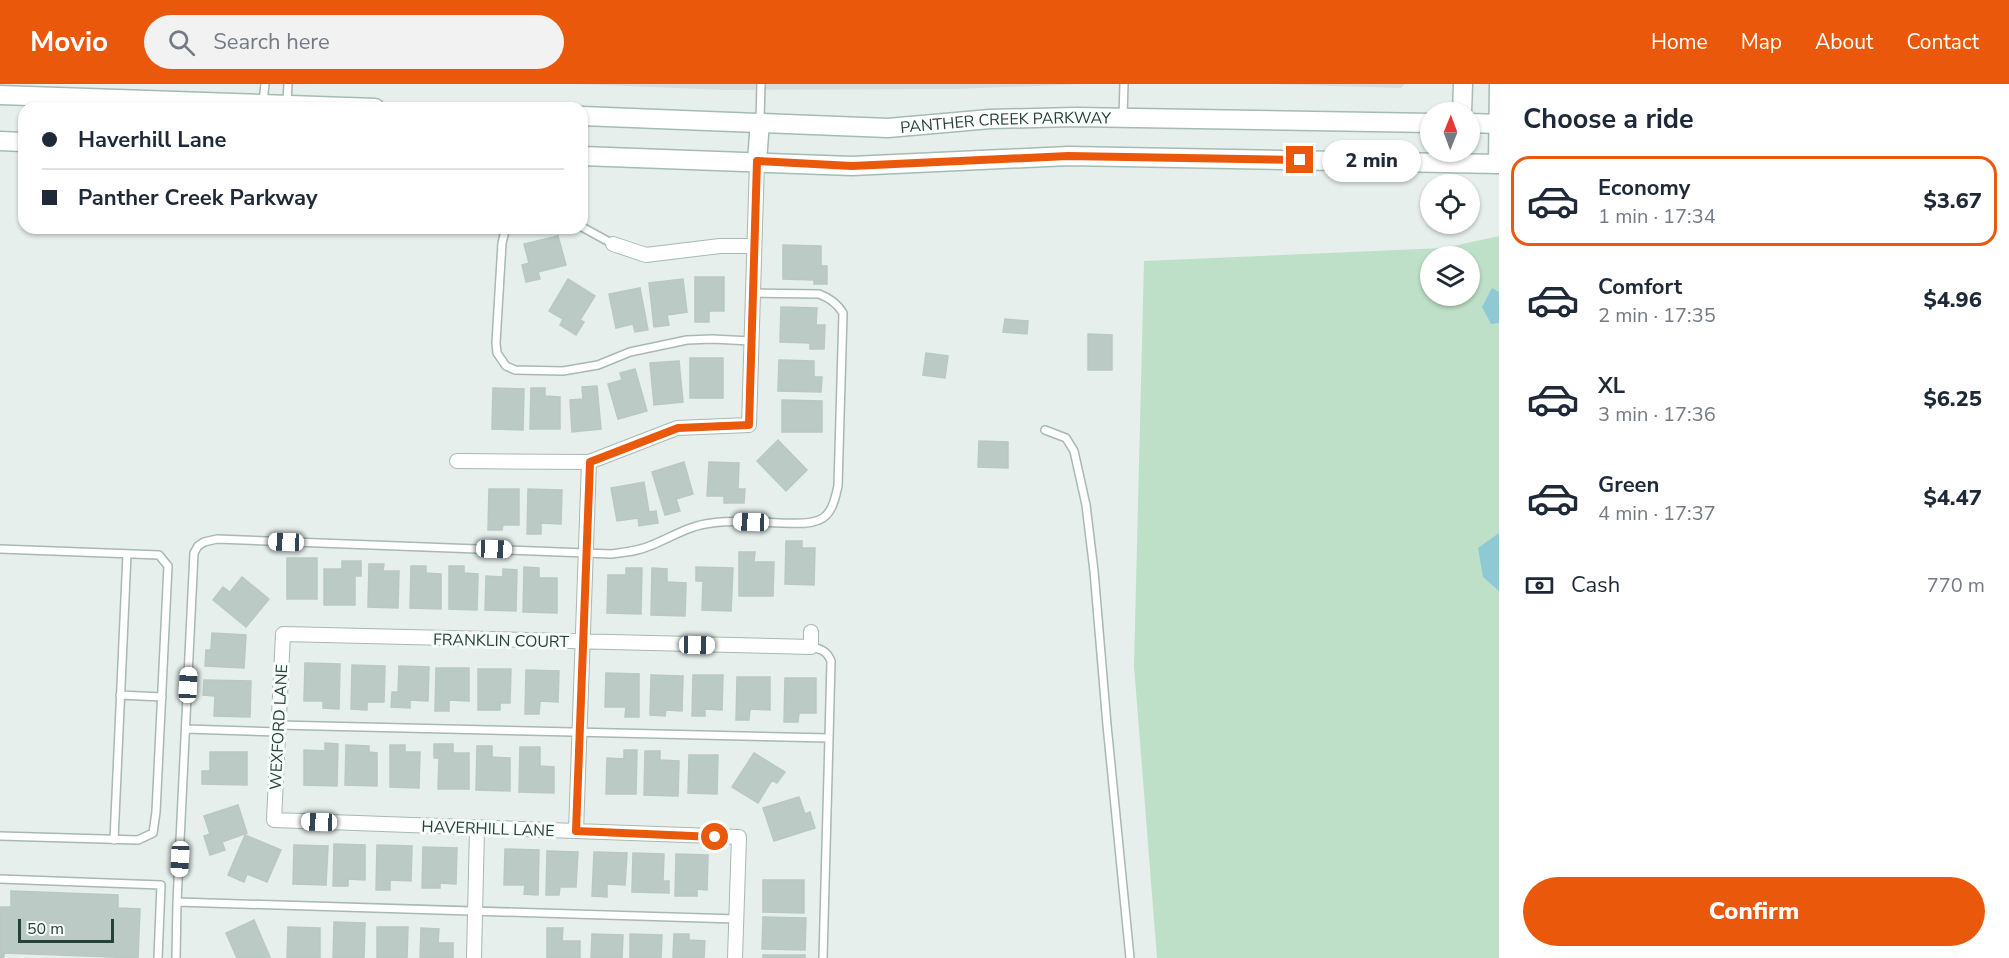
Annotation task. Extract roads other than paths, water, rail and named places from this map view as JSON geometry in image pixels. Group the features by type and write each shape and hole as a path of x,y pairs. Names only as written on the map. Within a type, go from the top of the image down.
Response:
{"main road":[{"path":"1462,102 1463,84"},
{"path":"1480,161 1498,164 1499,84"},
{"path":"0,95 167,102"},
{"name":"PANTHER CREEK PARKWAY","path":"588,116 888,128 990,119 1123,118 1420,123"},
{"path":"757,161 760,122"},
{"path":"1480,123 1498,124"},
{"path":"0,141 18,142"},
{"path":"588,156 852,166 1068,156 1420,158"}],"street":[{"path":"457,461 590,462 678,428 749,425 757,161"},
{"path":"613,244 646,255 720,246 754,246"},
{"path":"576,831 590,462"},
{"path":"811,632 811,647"},
{"name":"FRANKLIN COURT","path":"283,634 811,647"},
{"name":"WEXFORD LANE","path":"274,820 283,634"},
{"name":"HAVERHILL LANE","path":"274,820 739,837 736,919"},
{"path":"474,958 477,828"},
{"path":"735,958 736,919"}],"lane":[{"path":"262,102 264,84"},
{"path":"286,102 288,84"},
{"path":"760,122 761,84"},
{"path":"1123,118 1124,84"},
{"path":"588,230 613,244"},
{"path":"504,234 496,344 497,353 506,366 515,370 562,371 598,365 630,352 687,340 751,341"},
{"path":"176,958 194,553 198,546 217,539 586,553 631,552 693,526 710,523 732,521 809,524 821,520 835,501 838,486 843,313 830,298 819,294 752,293"},
{"path":"1045,430 1066,438 1074,451 1086,505 1130,958"},
{"path":"0,549 159,555 168,566 156,812 153,833 138,840 0,836"},
{"path":"114,840 127,554"},
{"path":"811,647 822,649 829,655 831,661 824,958"},
{"path":"120,695 162,697"},
{"path":"186,729 278,728 829,738"},
{"path":"0,879 161,885 158,958"},
{"path":"177,902 736,919"}],"water":[{"path":"1492,288 1499,292 1499,323 1491,324 1482,307"},
{"path":"1499,533 1499,591 1483,577 1478,548"}]}
